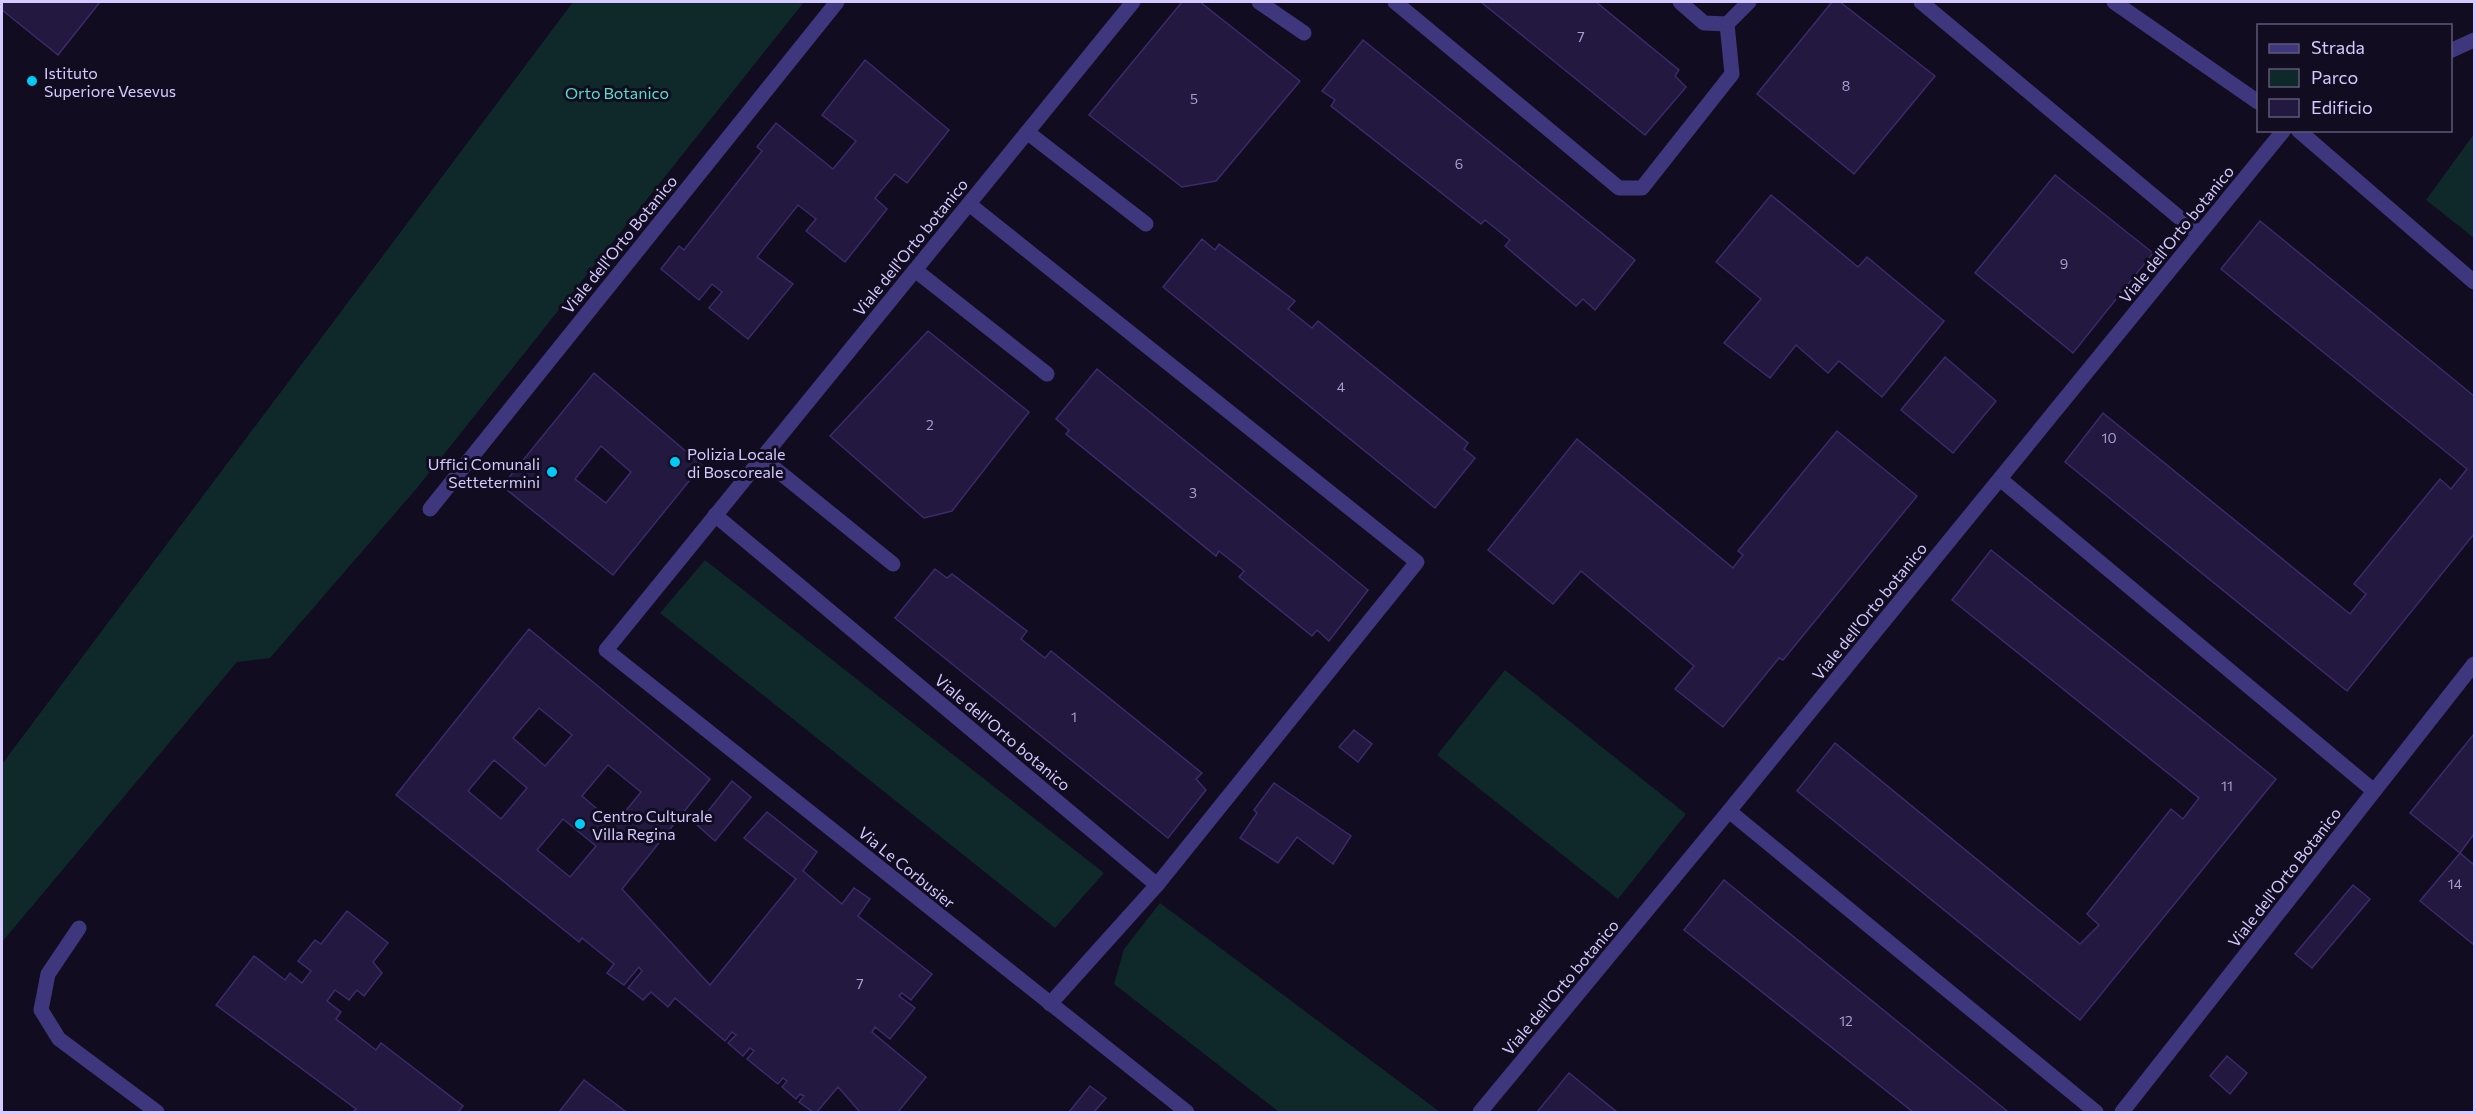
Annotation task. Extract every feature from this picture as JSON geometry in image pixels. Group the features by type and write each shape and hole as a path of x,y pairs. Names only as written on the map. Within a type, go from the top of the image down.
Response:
{"street":[{"name":"Viale dell'Orto Botanico","path":"430,510 837,2"},
{"name":"Viale dell'Orto botanico","path":"606,650 1133,2"},
{"path":"1259,2 1304,33"},
{"path":"1395,2 1619,188 1642,188 1732,74 1727,24"},
{"path":"1680,2 1704,23 1727,24 1749,2"},
{"path":"1921,2 2199,234"},
{"path":"2114,2 2257,101"},
{"path":"2452,51 2475,40"},
{"path":"1027,132 1146,224"},
{"name":"Viale dell'Orto botanico","path":"1480,1113 2282,132"},
{"path":"2300,132 2475,282"},
{"path":"969,204 1417,562 1157,885 1050,1004"},
{"path":"915,270 1047,374"},
{"path":"762,458 893,564"},
{"path":"2000,479 2374,791"},
{"name":"Viale dell'Orto botanico","path":"715,515 1157,885"},
{"name":"Via Le Corbusier","path":"606,650 1187,1113"},
{"name":"Viale dell'Orto Botanico","path":"2122,1113 2475,664"},
{"path":"1729,811 2096,1113"},
{"path":"79,928 48,974 41,1010 59,1039 157,1113"}],"green space":[{"name":"Orto Botanico","path":"573,2 804,2 417,488 270,658 237,662 2,942 2,764"},
{"path":"2474,134 2474,238 2426,200"},
{"path":"705,560 1104,873 1055,928 660,613"},
{"path":"1505,670 1686,814 1618,899 1437,755"},
{"path":"1160,903 1440,1112 1279,1112 1114,984 1124,949"}],"building":[{"path":"2,2 100,2 58,55 2,10"},
{"path":"1182,2 1200,2 1300,81 1216,181 1182,187 1089,115"},
{"path":"1481,2 1596,2 1679,70 1675,76 1686,87 1645,135"},
{"path":"1832,2 1840,2 1935,76 1854,174 1757,94"},
{"path":"1363,40 1635,260 1595,310 1583,299 1576,306 1505,246 1510,240 1485,220 1481,224 1331,106 1335,100 1322,91"},
{"path":"865,60 949,130 907,183 895,174 875,198 887,209 845,262 806,231 816,219 798,205 757,257 793,284 748,339 709,308 722,292 712,284 699,300 661,269 679,246 684,250 762,151 757,147 776,123 833,169 856,141 822,115"},
{"path":"2055,175 2153,253 2073,353 1975,273"},
{"path":"1771,195 1858,267 1867,257 1944,321 1882,397 1839,361 1828,373 1796,345 1770,378 1724,343 1761,299 1716,262"},
{"path":"2260,221 2474,396 2474,534 2347,691 2065,462 2103,413 2350,614 2366,594 2354,584 2440,479 2451,489 2467,469 2221,269"},
{"path":"1202,239 1215,250 1219,244 1295,301 1288,309 1312,328 1318,321 1468,443 1464,449 1475,458 1435,508 1163,287"},
{"path":"928,331 1029,412 952,511 924,518 830,436"},
{"path":"1945,357 1996,401 1953,453 1901,410"},
{"path":"1097,369 1368,590 1329,641 1317,630 1312,636 1239,577 1244,571 1219,551 1216,556 1066,434 1069,430 1056,419"},
{"path":"594,373 702,465 613,575 502,486","holes":["601,446 631,472 606,503 575,479"]},
{"path":"1837,431 1917,496 1783,660 1779,658 1723,727 1675,689 1694,666 1581,571 1553,604 1488,550 1577,439 1733,568 1743,555 1738,551"},
{"path":"1991,550 2276,779 2080,1020 1797,791 1835,743 2080,944 2099,925 2087,914 2171,809 2183,819 2199,798 1952,600"},
{"path":"935,569 947,578 952,574 1027,631 1021,639 1045,658 1051,651 1202,773 1196,779 1206,790 1168,838 895,618"},
{"path":"529,629 710,779 622,889 710,985 796,879 744,838 767,812 817,852 803,871 842,904 854,888 870,899 858,916 932,974 911,1000 902,993 899,996 915,1008 890,1039 875,1027 872,1032 926,1077 898,1112 860,1112 838,1087 817,1112 813,1112 799,1102 804,1096 800,1094 796,1099 782,1087 787,1081 783,1078 778,1084 747,1059 754,1051 750,1048 743,1056 728,1043 736,1035 732,1032 725,1041 675,998 668,1007 651,992 643,1000 628,988 642,971 639,967 624,985 607,973 614,964 582,938 579,942 396,795","holes":["539,708 572,735 545,766 513,738","494,760 527,788 501,819 468,791","608,765 641,792 615,824 582,796","563,819 596,846 570,877 537,850"]},
{"path":"1354,730 1372,744 1358,762 1339,747"},
{"path":"2474,734 2474,834 2460,853 2410,813"},
{"path":"732,781 751,797 715,841 697,825"},
{"path":"1274,783 1351,836 1333,864 1297,837 1278,863 1240,838 1257,813 1254,810"},
{"path":"2460,853 2474,865 2474,945 2420,901"},
{"path":"1724,880 2007,1111 1913,1112 1684,930"},
{"path":"2353,885 2370,899 2312,968 2295,954"},
{"path":"347,911 388,943 373,962 382,973 364,996 357,990 349,1000 335,990 327,1001 341,1012 336,1019 376,1050 381,1043 463,1106 459,1111 461,1112 353,1112 356,1109 216,1005 254,956 285,980 290,973 302,983 311,971 298,961 315,940 321,944"},
{"path":"2227,1056 2247,1073 2230,1094 2210,1076"},
{"path":"1569,1073 1617,1112 1537,1112"},
{"path":"584,1080 625,1111 559,1112"},
{"path":"1090,1086 1106,1098 1094,1112 1069,1112"}],"place":[{"name":"Istituto Superiore Vesevus","path":"32,81"},
{"name":"Polizia Locale di Boscoreale","path":"675,462"},
{"name":"Uffici Comunali Settetermini","path":"552,472"},
{"name":"Centro Culturale Villa Regina","path":"580,824"}]}
